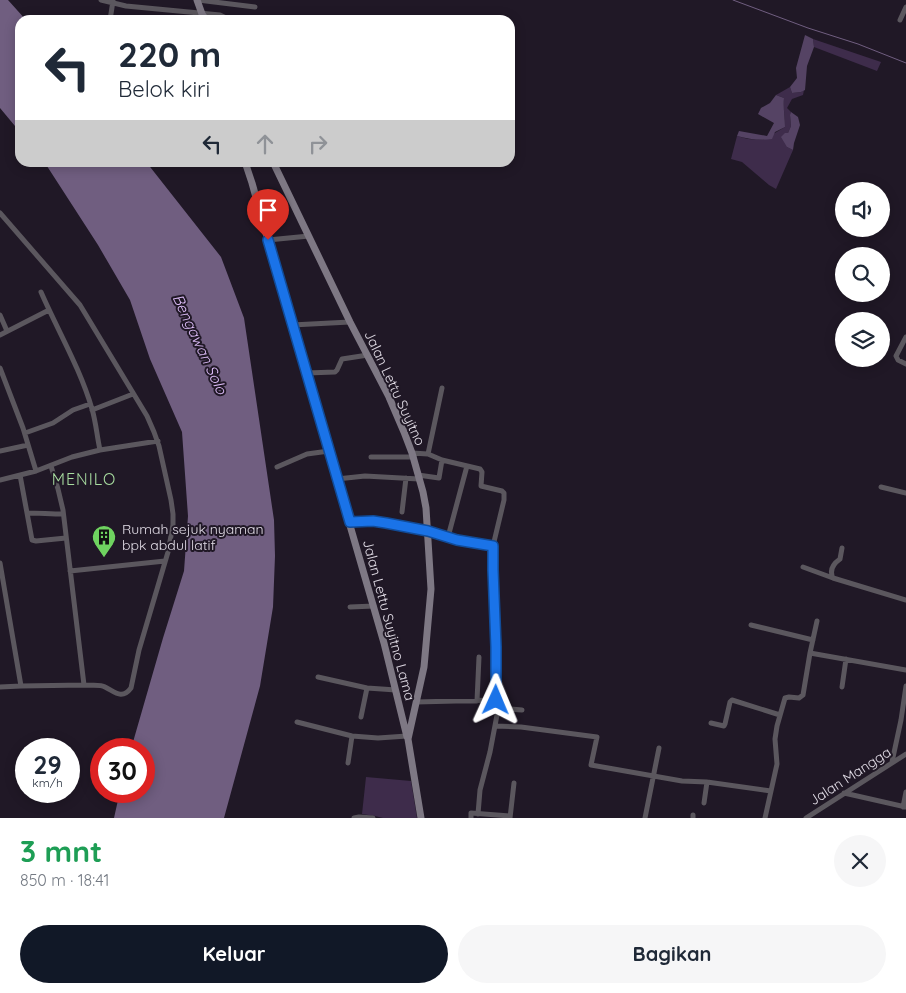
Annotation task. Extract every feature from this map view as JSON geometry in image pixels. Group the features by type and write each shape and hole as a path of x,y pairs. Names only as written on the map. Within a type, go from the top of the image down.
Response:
{"main road":[{"path":"198,0 203,15"},
{"name":"Jalan Lettu Suyitno Lama","path":"247,167 374,606 407,738"},
{"name":"Jalan Lettu Suyitno","path":"275,167 350,322 393,406 413,455 426,508 431,589 424,667 407,738 422,818"},
{"path":"402,716 406,721 409,721 413,716"}],"street":[{"path":"101,0 184,15"},
{"path":"198,0 255,7"},
{"path":"111,15 113,2"},
{"path":"900,20 906,7"},
{"path":"0,213 74,297 146,416 158,441 173,514 173,526 165,561 139,650 131,688 125,694 120,694 114,693 104,686 0,687"},
{"path":"268,240 309,236"},
{"path":"41,292 77,369 92,410 100,450"},
{"path":"0,335 49,310"},
{"path":"0,315 7,331"},
{"path":"292,325 350,322"},
{"path":"906,337 896,356 898,360 906,364"},
{"path":"306,373 335,372 342,358 368,356"},
{"path":"0,368 25,434 36,471"},
{"path":"0,385 6,385"},
{"path":"428,454 442,388"},
{"path":"92,410 133,394"},
{"path":"25,434 53,423 73,410 90,404"},
{"path":"0,480 36,471 72,457 100,450 158,441"},
{"path":"0,451 28,445"},
{"path":"277,467 307,454 329,451"},
{"path":"371,457 428,454 442,460 482,470 481,486 504,493 493,546 497,708 495,726 480,790 478,814"},
{"path":"337,479 365,476 439,478 442,460"},
{"path":"51,466 63,514 84,685"},
{"path":"448,537 467,466"},
{"path":"20,475 34,541 66,538"},
{"path":"402,512 406,478"},
{"path":"881,487 906,493"},
{"path":"27,513 63,514"},
{"path":"350,522 373,521 493,546"},
{"path":"833,578 832,568 835,562 840,559 842,548"},
{"path":"70,571 165,561"},
{"path":"0,563 21,686"},
{"path":"803,567 906,600"},
{"path":"350,607 374,606"},
{"path":"765,818 776,764 774,739 780,715 785,698 798,698 803,695 817,621"},
{"path":"751,625 813,640"},
{"path":"810,653 906,670"},
{"path":"477,701 479,657"},
{"path":"842,687 846,659"},
{"path":"318,677 367,688 396,690"},
{"path":"892,762 906,686"},
{"path":"361,717 367,688"},
{"path":"416,702 496,700"},
{"path":"711,723 722,726 725,724 732,700 780,715"},
{"path":"497,708 522,710"},
{"path":"297,722 352,736 407,738"},
{"path":"495,726 597,737 591,765 689,782 707,782 771,791"},
{"path":"348,763 352,736"},
{"path":"645,818 659,748"},
{"name":"Jalan Mangga","path":"806,818 906,754"},
{"path":"704,803 707,782"},
{"path":"471,818 471,813 510,817 514,783"},
{"path":"844,793 904,807 906,792"},
{"path":"354,818 374,818"}],"shaded area":[{"path":"805,35 813,39 814,47 807,66 805,90 792,93 790,87 797,78 796,68"},
{"path":"813,39 881,62 877,71 814,47"},
{"path":"790,87 792,93 804,90 803,95 792,99 787,108 791,112 791,126 788,133 787,147 793,150 776,189 742,162 731,159 737,136 763,140 785,127 784,98 776,95"},
{"path":"776,95 784,98 785,127 775,132 772,139 763,140 737,136 739,131 767,136 774,123 758,114 761,108 770,103"},
{"path":"791,112 798,117 800,125 793,150 787,147 781,137 788,133 791,126"},
{"path":"366,777 411,781 417,818 383,818 362,814"}],"water":[{"path":"0,0 8,0 22,15 15,15 15,126 0,108"},
{"name":"Bengawan Solo","path":"48,167 150,167 221,257 244,318 274,520 273,607 260,686 224,818 114,818 117,803 155,803 155,738 134,738 184,571 188,516 182,432 150,359 130,300 98,245"}],"waterway":[{"path":"733,0 906,63"}],"place":[{"name":"Rumah sejuk nyaman bpk abdul latif","path":"104,558"}],"district":[{"name":"MENILO","path":"84,479"}],"route":[{"path":"268,240 350,522 373,521 386,523 428,531 457,540 493,546 496,616 496,700"}]}
